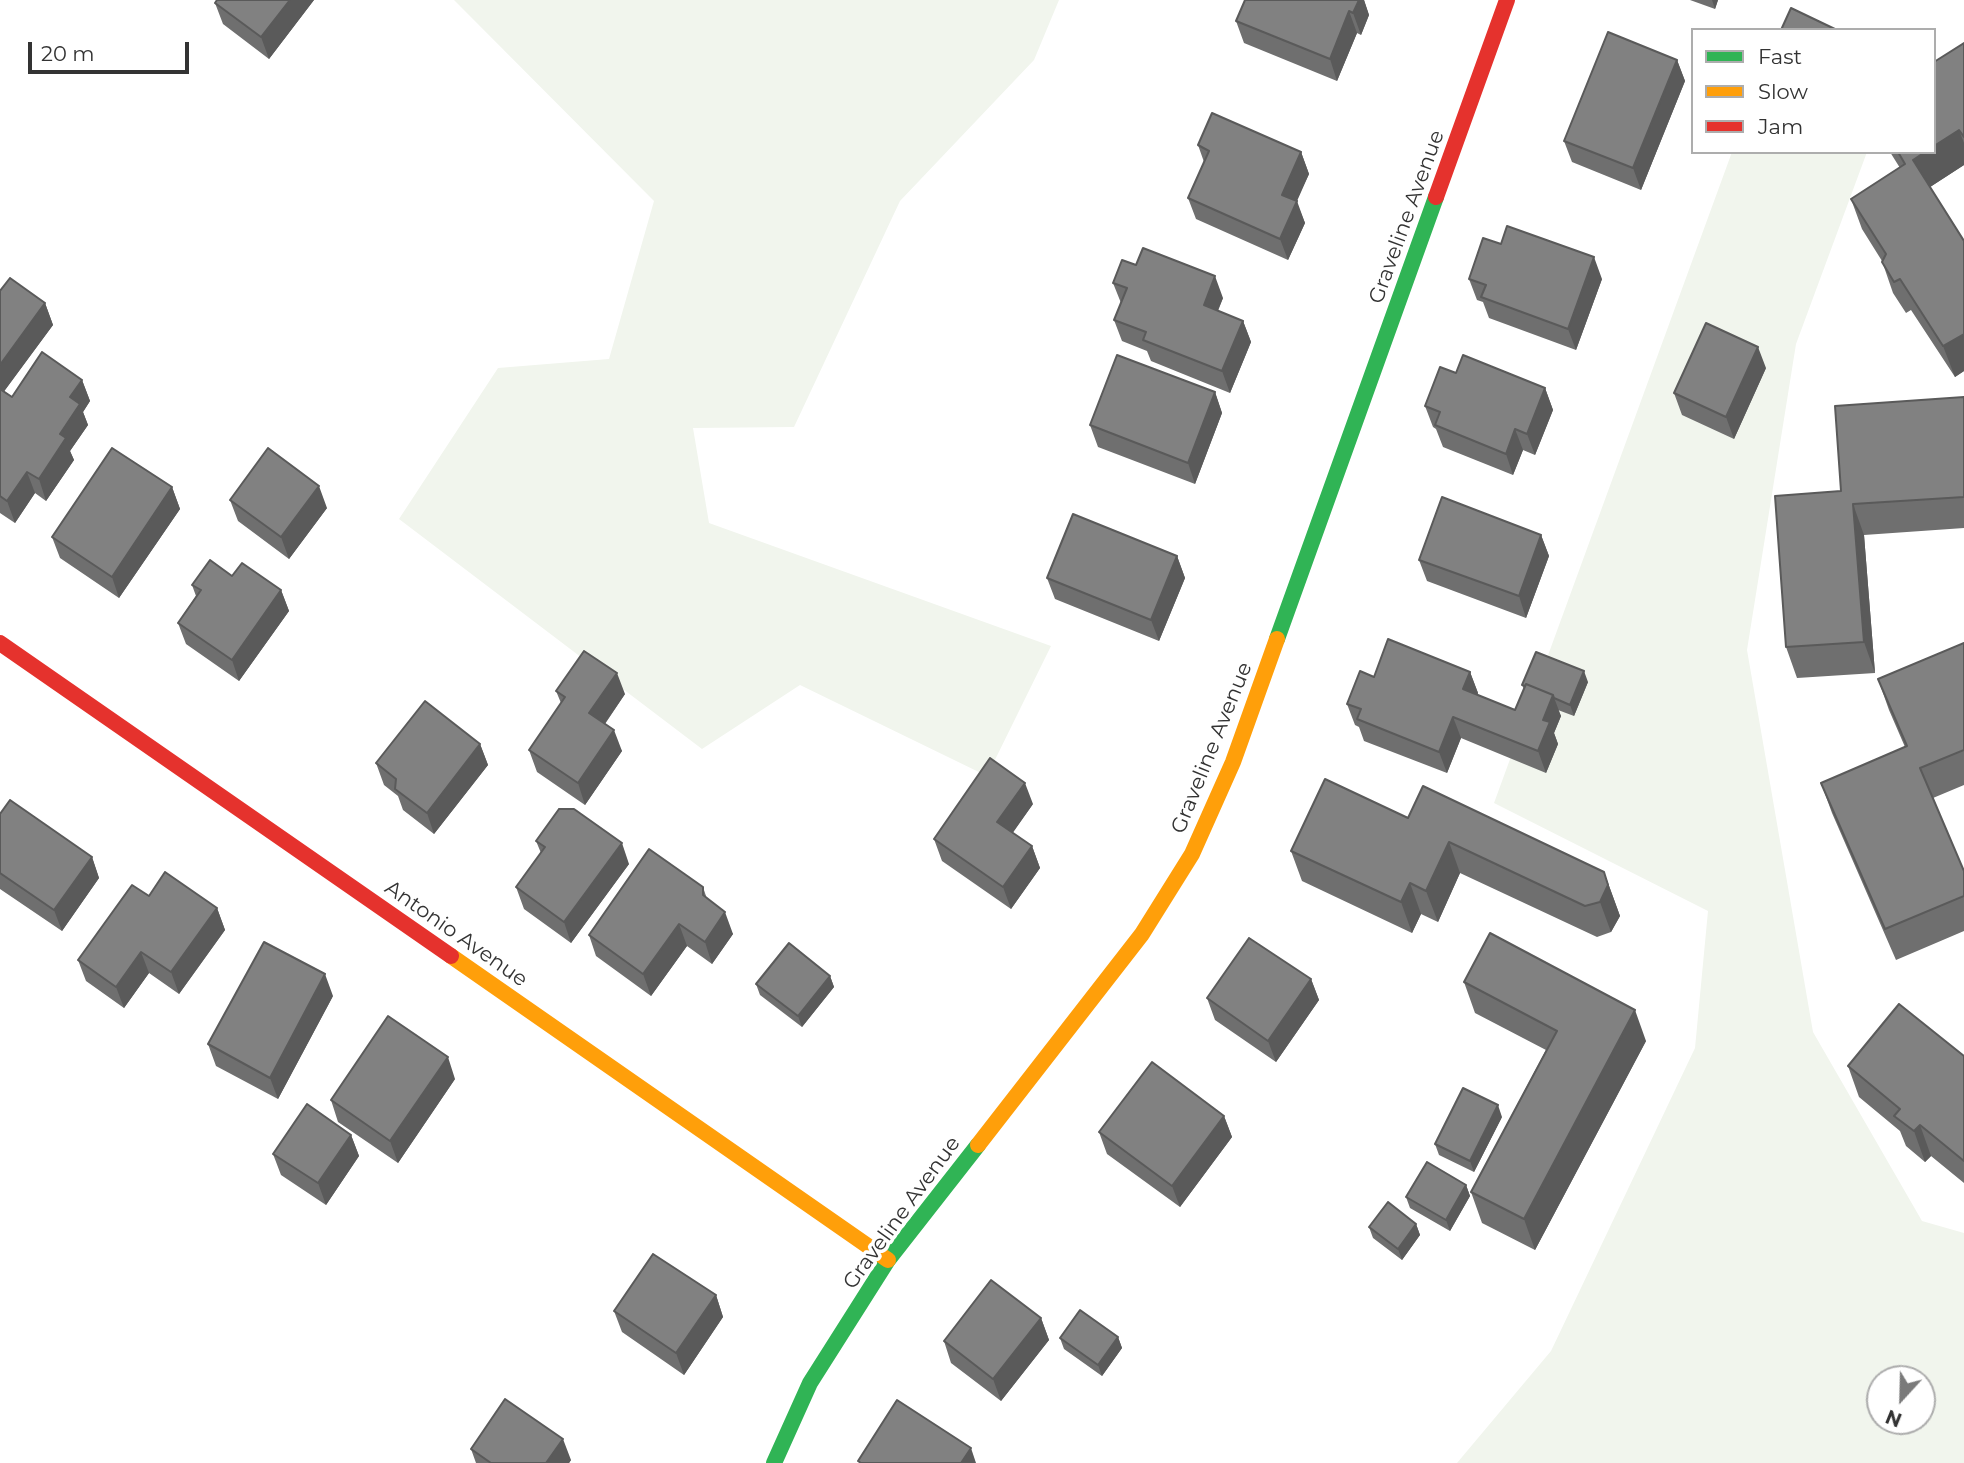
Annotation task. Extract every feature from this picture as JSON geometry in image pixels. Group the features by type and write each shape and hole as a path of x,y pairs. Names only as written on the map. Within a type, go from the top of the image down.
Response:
{"street":[{"name":"Graveline Avenue","path":"774,1463 810,1383 888,1260 1142,934 1192,854 1233,762 1507,0"},
{"name":"Antonio Avenue","path":"0,643 888,1260"}],"shaded area":[{"path":"454,0 1059,0 1034,60 900,201 794,427 693,428 709,523 1051,646 987,776 800,685 702,749 399,519 498,368 609,359 654,201"},
{"path":"1731,154 1866,154 1796,344 1747,650 1813,1032 1922,1221 1964,1233 1964,1463 1457,1463 1551,1351 1695,1048 1708,911 1494,803"}],"building":[{"path":"217,0 290,0 261,37 215,3"},
{"path":"1245,0 1359,0 1353,13 1349,11 1330,59 1236,21"},
{"path":"1791,8 1833,28 1782,28"},
{"path":"1608,32 1677,60 1633,168 1564,141"},
{"path":"1964,43 1964,137 1959,130 1936,145 1936,61"},
{"path":"1212,113 1301,152 1282,195 1297,201 1280,239 1188,198 1209,151 1198,145"},
{"path":"1899,154 1922,154 1913,160 1964,241 1964,334 1943,346 1900,279 1894,282 1882,262 1886,254 1851,199 1905,164"},
{"path":"1507,226 1594,257 1568,329 1481,297 1486,285 1469,279 1483,238 1501,244"},
{"path":"1143,248 1215,276 1204,305 1243,321 1222,371 1143,340 1146,332 1114,320 1127,288 1113,283 1122,260 1136,265"},
{"path":"10,278 45,303 0,365 0,291"},
{"path":"1706,323 1758,347 1726,417 1674,393"},
{"path":"42,352 82,380 70,397 80,404 60,434 66,438 39,479 27,472 7,501 0,496 0,389 12,397"},
{"path":"1117,355 1215,392 1188,463 1090,425"},
{"path":"1463,355 1545,388 1527,434 1515,429 1506,454 1435,425 1440,412 1425,406 1440,367 1456,373"},
{"path":"1964,397 1964,497 1853,504 1864,642 1786,647 1775,496 1841,491 1835,406"},
{"path":"112,448 172,487 112,577 52,537"},
{"path":"268,448 319,486 281,537 230,500"},
{"path":"1442,497 1541,535 1519,596 1419,560"},
{"path":"1073,514 1177,556 1151,620 1047,578"},
{"path":"210,560 232,576 242,563 281,590 232,660 178,623 201,590 192,585"},
{"path":"1388,639 1470,672 1463,689 1515,710 1526,684 1553,695 1543,720 1550,722 1538,751 1453,717 1439,752 1357,719 1361,709 1347,704 1360,671 1374,677"},
{"path":"1964,643 1964,750 1920,768 1964,871 1964,896 1885,929 1821,783 1907,746 1878,679"},
{"path":"584,651 617,673 589,713 614,730 578,783 529,750 565,697 556,691"},
{"path":"1536,652 1584,671 1570,705 1553,695 1526,684 1522,685"},
{"path":"425,701 480,744 427,813 395,789 396,779 376,763"},
{"path":"990,758 1025,783 997,822 1032,846 1003,887 934,839"},
{"path":"1325,779 1408,818 1423,786 1604,872 1608,885 1600,902 1585,906 1449,842 1426,891 1410,883 1401,902 1291,851"},
{"path":"10,800 92,857 54,910 0,873 0,814"},
{"path":"559,809 574,809 622,843 564,922 516,887 545,847 536,841"},
{"path":"649,849 703,887 703,895 725,912 705,942 679,924 643,974 589,935"},
{"path":"165,872 217,908 171,972 141,952 116,987 78,960 132,885 149,896"},
{"path":"1490,933 1635,1010 1524,1219 1471,1192 1557,1031 1464,982"},
{"path":"1249,938 1311,979 1268,1041 1207,998"},
{"path":"264,942 325,974 270,1078 208,1044"},
{"path":"789,943 830,976 798,1016 756,984"},
{"path":"1899,1004 1964,1056 1964,1161 1920,1125 1914,1131 1894,1116 1900,1109 1848,1066"},
{"path":"388,1016 448,1057 390,1141 331,1100"},
{"path":"1152,1062 1224,1116 1172,1186 1099,1132"},
{"path":"1463,1088 1498,1105 1470,1161 1435,1144"},
{"path":"307,1104 351,1135 318,1183 273,1154"},
{"path":"1427,1162 1466,1185 1446,1220 1406,1197"},
{"path":"1388,1202 1416,1224 1398,1249 1369,1227"},
{"path":"653,1254 716,1295 676,1353 614,1311"},
{"path":"991,1280 1041,1318 993,1379 944,1341"},
{"path":"1080,1310 1118,1337 1098,1365 1060,1338"},
{"path":"505,1399 563,1439 546,1463 491,1463 471,1449"},
{"path":"897,1400 971,1448 961,1463 858,1461"}],"traffic: fast":[{"path":"1277,639 1436,197"},
{"path":"774,1463 810,1383 888,1260 978,1145"}],"traffic: slow":[{"path":"978,1145 1142,934 1192,854 1233,762 1277,639"},
{"path":"451,956 888,1260"}],"traffic: jam":[{"path":"1436,197 1507,0"},
{"path":"0,643 451,956"}]}
